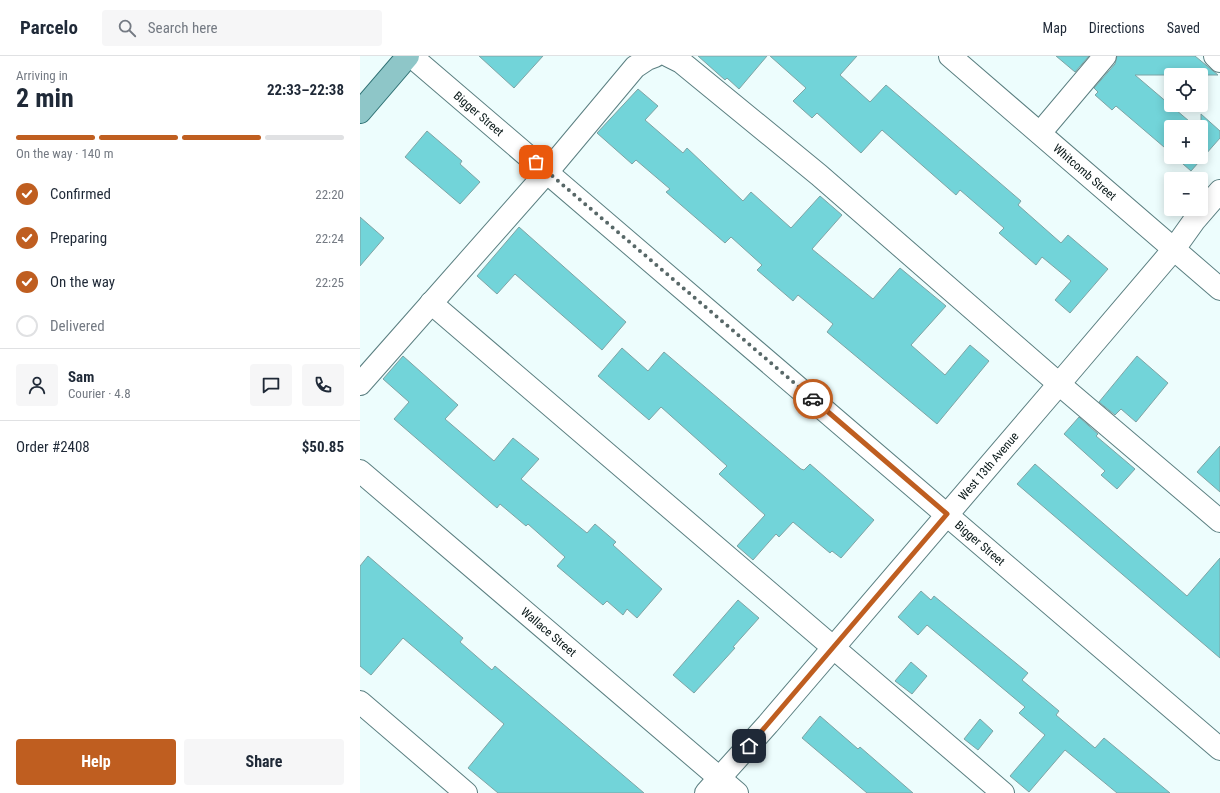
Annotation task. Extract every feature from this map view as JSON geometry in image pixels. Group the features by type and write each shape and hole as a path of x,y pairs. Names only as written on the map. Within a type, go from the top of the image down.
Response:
{"main road":[{"path":"360,112 410,56"}],"street":[{"name":"Bigger Street","path":"410,56 548,171 1220,748"},
{"path":"360,384 548,171 635,68 647,59 655,56"},
{"path":"669,56 681,62 819,176 1220,521"},
{"name":"Whitcomb Street","path":"950,56 1220,289"},
{"path":"1040,133 1105,56"},
{"path":"1214,56 1220,61"},
{"name":"West 13th Avenue","path":"713,786 1059,384 1174,249 1194,221 1220,191"},
{"path":"431,303 1003,793"},
{"name":"Wallace Street","path":"360,471 713,786 736,793"},
{"path":"360,702 466,793"}],"building":[{"path":"479,56 543,56 514,88"},
{"path":"698,56 767,56 739,89 727,78 725,80"},
{"path":"770,56 857,56 840,75 870,102 886,85 1021,201 1018,205 1061,243 1068,235 1108,269 1070,313 1055,300 1071,281 1042,257 1036,265 999,233 1004,228 960,190 956,195 882,130 861,153 817,113 812,118 793,101 806,88"},
{"path":"1056,56 1089,56 1075,72"},
{"path":"1117,56 1195,56 1218,75 1208,75 1208,68 1164,68 1164,75 1135,75 1164,100 1164,112 1178,112 1188,120 1164,120 1164,147 1116,106 1112,110 1095,95 1098,92 1094,88 1115,64"},
{"path":"638,89 658,106 645,120 683,153 687,148 743,201 751,192 791,228 820,196 842,215 812,249 873,299 900,268 946,306 911,345 945,375 970,345 989,361 937,424 827,332 833,324 798,295 793,301 757,270 762,265 731,237 725,243 666,192 670,189 636,160 632,164 597,133"},
{"path":"1201,114 1208,120 1201,120"},
{"path":"1208,120 1220,131 1220,138 1208,152"},
{"path":"427,131 462,161 460,164 480,182 460,204 405,157"},
{"path":"1183,164 1197,164 1191,171"},
{"path":"360,217 384,238 360,266"},
{"path":"519,227 626,322 602,350 515,274 497,294 477,276"},
{"path":"622,348 648,371 664,352 801,469 804,470 810,464 874,520 841,558 832,551 830,553 793,522 779,537 776,534 753,560 737,546 765,515 719,474 727,466 661,407 649,420 598,376"},
{"path":"403,356 458,405 445,419 494,461 513,438 539,459 521,479 587,533 595,524 616,542 613,545 662,589 637,618 627,609 623,615 607,601 603,605 557,566 565,557 528,524 526,526 500,504 497,508 394,419 409,402 383,379"},
{"path":"1137,356 1168,383 1136,422 1121,409 1115,415 1099,402"},
{"path":"1079,417 1098,434 1096,436 1135,469 1117,489 1101,475 1105,471 1064,434"},
{"path":"1220,446 1220,492 1197,472"},
{"path":"1035,464 1187,596 1220,558 1220,658 1017,484"},
{"path":"368,556 463,638 460,642 492,670 495,666 644,793 498,793 468,768 504,724 403,638 371,675 360,666 360,566"},
{"path":"921,591 931,600 934,596 1028,673 1022,680 1059,711 1056,715 1095,748 1104,738 1170,793 1117,793 1065,750 1029,792 1010,776 1045,735 1019,713 1025,707 927,625 918,635 898,617"},
{"path":"738,600 759,618 733,647 735,648 694,693 673,675"},
{"path":"911,662 927,676 912,694 895,681"},
{"path":"820,716 858,749 860,747 913,793 867,793 802,738"},
{"path":"980,719 993,731 978,750 964,739"}],"way so far":[{"path":"536,162 813,399"}],"route":[{"path":"749,746 947,514 813,399"}]}
